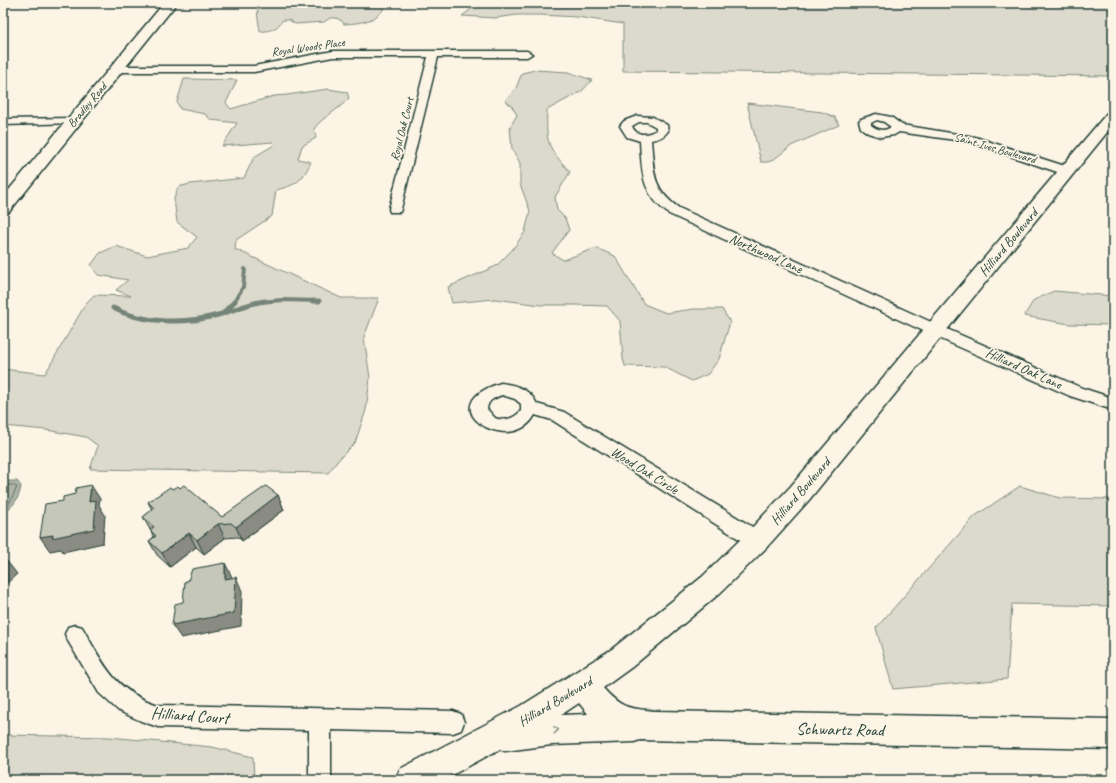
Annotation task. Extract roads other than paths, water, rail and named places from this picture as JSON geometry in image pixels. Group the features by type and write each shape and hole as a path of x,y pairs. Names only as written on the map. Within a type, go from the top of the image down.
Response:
{"street":[{"name":"Bradley Road","path":"3,208 171,3"},
{"name":"Royal Woods Place","path":"116,70 254,69 333,54 527,54"},
{"name":"Royal Oak Court","path":"395,209 434,54"},
{"name":"Hilliard Boulevard","path":"411,780 532,716 583,685 622,658 712,584 757,540 839,447 1113,115"},
{"path":"3,122 74,121"},
{"name":"Saint Ives Boulevard","path":"897,128 971,139 1067,170"},
{"name":"Northwood Lane","path":"645,137 650,184 659,200 669,208 935,330"},
{"name":"Hilliard Oak Lane","path":"935,330 1076,392 1113,404"},
{"name":"Wood Oak Circle","path":"529,408 558,416 757,540"},
{"name":"Hilliard Court","path":"75,634 106,686 124,702 148,713 169,717 320,721 453,722"},
{"name":"Schwartz Road","path":"583,685 600,706 620,721 628,724 655,726 1113,734"},
{"path":"320,721 320,780"},
{"path":"490,739 552,730 655,726"}],"water":[{"path":"3,481 17,481 21,486 15,502 10,508 3,512"}],"waterway":[{"path":"234,302 243,287 245,269"},
{"path":"260,302 282,300 319,301 313,301"},
{"path":"113,308 151,320 179,321 206,318 265,301"},
{"path":"225,311 234,302"}]}
